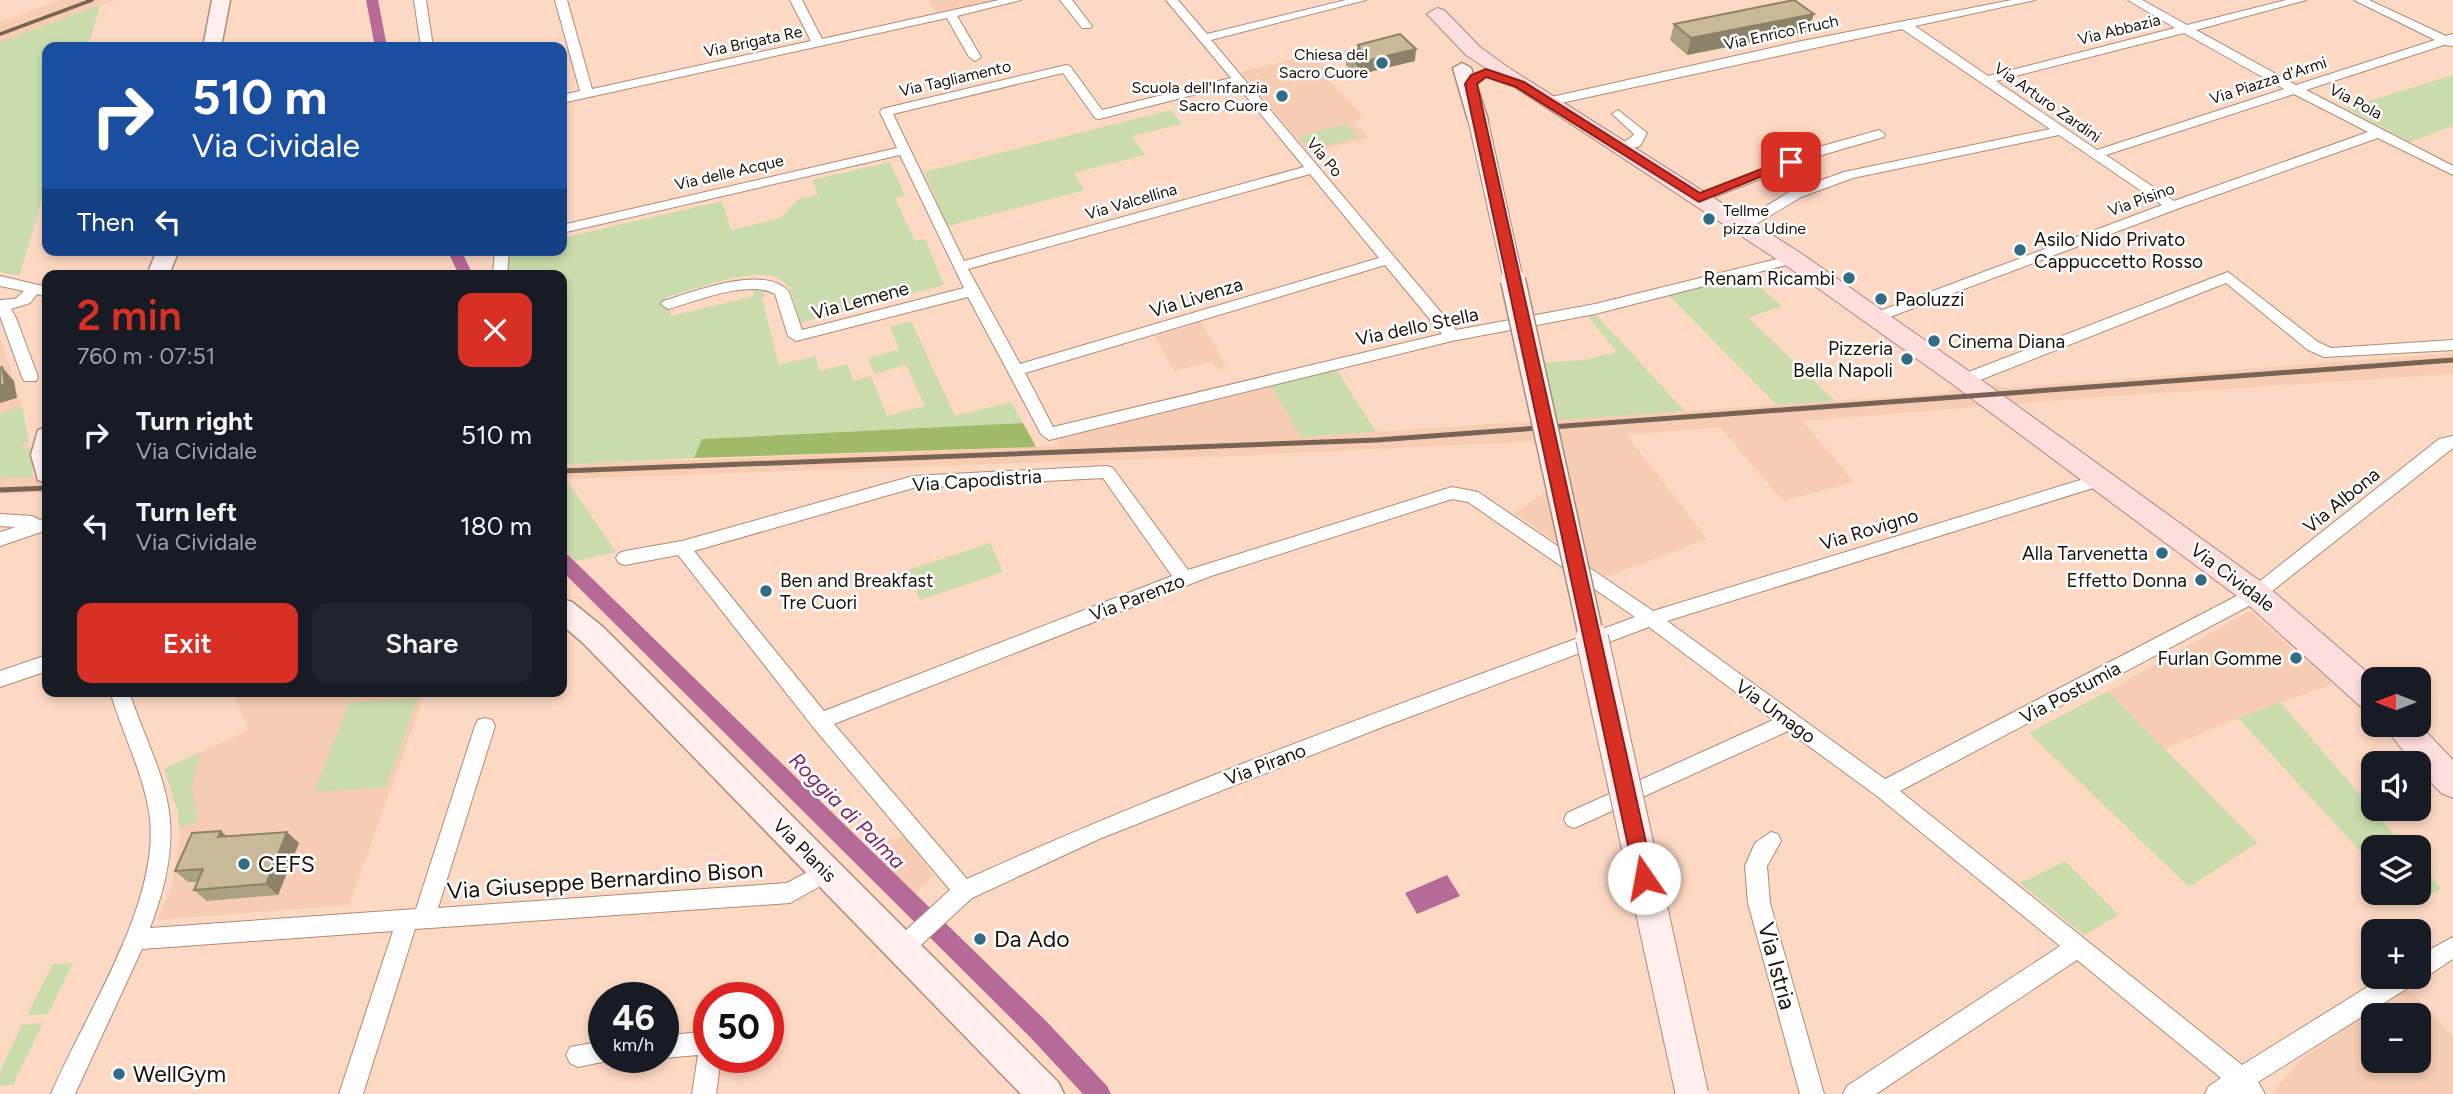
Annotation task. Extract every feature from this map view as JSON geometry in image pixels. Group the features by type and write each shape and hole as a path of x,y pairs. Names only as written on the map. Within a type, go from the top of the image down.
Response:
{"main road":[{"path":"213,42 221,0"},
{"path":"1433,7 1476,69 1478,120 1692,1094"},
{"name":"Via Cividale","path":"1476,69 1520,85 1552,104 1793,258 2256,594 2361,686"},
{"name":"Via Cividale","path":"1884,325 1901,342 2062,458 2092,474"},
{"path":"2411,737 2451,777"},
{"name":"Via Planis","path":"826,872 907,943 1046,1094"}],"street":[{"path":"420,0 426,42"},
{"path":"561,0 587,93"},
{"path":"796,0 818,43"},
{"name":"Via Brigata Re","path":"567,98 1015,0"},
{"path":"1066,0 1086,26"},
{"name":"Via Po","path":"1172,0 1452,336"},
{"path":"1203,38 1360,0"},
{"name":"Via Enrico Fruch","path":"1552,104 1582,94 2029,0"},
{"name":"Via Pola","path":"2134,0 2269,76 2453,171"},
{"name":"Via Abbazia","path":"1986,80 2300,0"},
{"path":"2360,0 2450,41"},
{"path":"950,15 975,57"},
{"name":"Via Arturo Zardini","path":"1905,25 2172,206"},
{"name":"Via Piazza d'Armi","path":"2094,155 2450,41"},
{"name":"Via Tagliamento","path":"1049,434 960,267 886,112 1066,69 1099,115 1238,80"},
{"path":"1618,114 1641,132 1635,143 1621,148"},
{"path":"1743,226 1796,194 1849,176 2059,131"},
{"name":"Via Pisino","path":"1884,325 2172,206 2382,132"},
{"path":"1699,198 1817,152 1879,134"},
{"name":"Via delle Acque","path":"567,228 905,150"},
{"name":"Via Valcellina","path":"960,267 1312,169"},
{"name":"Via dello Stella","path":"1049,434 1452,336 1595,309 1793,258"},
{"name":"Via Livenza","path":"1014,371 1388,260"},
{"path":"1964,380 2228,277 2313,346 2329,353 2453,345"},
{"path":"0,281 32,293"},
{"name":"Via Lemene","path":"668,304 751,284 769,284 782,292 796,336 972,290"},
{"path":"0,293 32,293"},
{"path":"30,377 3,309 32,293"},
{"name":"Via Albona","path":"2256,594 2445,443 2453,442"},
{"name":"Via Capodistria","path":"625,558 682,548 914,482 1107,472 1184,579"},
{"name":"Via Rovigno","path":"1651,619 2092,474"},
{"name":"Via Umago","path":"1460,493 1482,500 1651,619 1884,790 2080,946 2247,1086"},
{"name":"Via Parenzo","path":"820,721 1184,579 1420,501 1460,493"},
{"path":"0,520 32,522 42,526"},
{"path":"0,539 42,526"},
{"path":"682,548 820,721 964,891"},
{"name":"Via Postumia","path":"1884,790 2256,594"},
{"name":"Via Planis","path":"567,614 593,635 826,872"},
{"name":"Via Pirano","path":"907,943 964,891 1117,822 1373,722 1651,619"},
{"path":"0,679 42,665"},
{"path":"62,1094 134,939 158,873 160,819 121,697"},
{"path":"1574,819 1790,721"},
{"name":"Via Giuseppe Bernardino Bison","path":"415,920 485,726"},
{"name":"Via Istria","path":"1772,841 1762,850 1756,866 1759,903 1812,1094"},
{"name":"Via Giuseppe Bernardino Bison","path":"134,939 790,893 826,872"},
{"path":"351,1094 415,920"},
{"path":"1855,1094 2080,946"},
{"path":"2431,961 2453,947"},
{"path":"2217,1094 2247,1086 2387,989"},
{"path":"578,1055 588,1054"},
{"path":"704,1094 707,1073"}],"shaded area":[{"path":"61,0 115,0 0,42 0,22"},
{"path":"928,0 1002,0 937,14"},
{"path":"1316,53 1324,61 1322,63 1331,68 1328,79 1365,118 1353,122 1368,138 1309,153 1241,72"},
{"path":"1201,322 1227,368 1218,370 1213,361 1174,371 1155,336"},
{"path":"0,337 22,406 33,477 42,477 42,493 0,494"},
{"path":"2453,353 2453,374 2113,396 1803,421 1854,482 1783,501 1720,427 1627,435 1707,539 1606,577 1514,513 1570,477 1561,440 1230,456 567,479 567,465 1059,446 1056,437 1271,386 1302,437 1949,393 1948,390 1956,388 1994,384 2004,388"},
{"path":"2250,611 2333,684 2252,712 2165,749 2108,691"},
{"path":"235,697 424,697 349,905 157,920 172,886 180,838 178,812 164,769 249,730"},
{"path":"904,834 934,876 914,895 872,855 892,838 894,841"},
{"path":"1447,875 1460,896 1417,914 1405,893"},
{"path":"2404,989 2409,989 2422,1003 2383,1003"},
{"path":"2431,1013 2453,1036 2453,1094 2274,1094 2280,1083 2304,1057 2361,1018 2361,1073 2431,1073"}],"green space":[{"path":"100,5 89,42 42,42 42,200 19,276 0,272 0,42"},
{"path":"2453,75 2453,126 2410,142 2346,108"},
{"path":"1171,110 1182,124 1132,136 1145,155 1074,173 1085,190 948,226 924,172"},
{"path":"1347,124 1359,137 1311,150 1299,136"},
{"path":"890,162 905,196 895,198 915,241 925,239 944,285 800,323 793,296 784,282 761,275 745,276 667,297 671,316 754,296 752,288 762,290 766,296 762,298 779,365 815,356 820,371 847,364 854,381 871,376 887,416 925,406 906,365 874,374 868,358 899,349 890,326 911,321 955,416 1011,402 1023,423 702,439 694,458 567,465 567,270 503,270 506,256 567,256 567,237 722,201 731,230 781,218 797,200 818,195 812,180"},
{"path":"1747,276 1782,306 1748,318 1835,401 1777,405 1669,296"},
{"path":"1586,314 1595,314 1685,411 1557,420 1543,363 1584,360 1617,352"},
{"path":"1337,370 1376,432 1301,437 1271,386"},
{"path":"22,406 29,442 21,445 22,450 31,447 33,477 0,478 0,414"},
{"path":"1023,423 1036,447 694,458 702,439"},
{"path":"567,480 616,552 576,561 567,553"},
{"path":"990,543 1003,572 920,600 908,570"},
{"path":"2108,691 2257,843 2189,887 2029,733"},
{"path":"418,698 386,787 314,792 349,703"},
{"path":"2280,702 2361,796 2361,821 2383,821 2395,835 2361,835 2361,852 2238,718"},
{"path":"201,752 191,785 198,821 179,828 178,812 164,769"},
{"path":"2065,861 2119,915 2084,935 2020,883"},
{"path":"2431,877 2441,888 2431,894"},
{"path":"73,963 48,1014 27,1015 53,964"},
{"path":"43,1023 13,1085 0,1086 0,1071 22,1025"}],"building":[{"path":"1794,0 1814,14 1691,38 1674,24"},
{"path":"1400,34 1416,49 1358,65 1347,52 1360,49 1358,45"},
{"path":"2,367 5,384 0,386 0,368"},
{"name":"CEFS","path":"221,831 218,837 287,832 266,884 194,890 203,869 175,871 192,833"}],"waterway":[{"name":"Roggia di Palma","path":"372,0 380,42"},
{"name":"Roggia di Palma","path":"457,256 464,270"},
{"name":"Roggia di Palma","path":"567,565 1039,1030 1099,1094"}],"railway":[{"path":"0,34 92,0"},
{"path":"567,471 1377,440 2453,360"},
{"path":"0,490 42,488"}],"place":[{"name":"Chiesa del Sacro Cuore","path":"1382,63"},
{"name":"Scuola dell'Infanzia Sacro Cuore","path":"1282,96"},
{"name":"Tellme pizza Udine","path":"1709,219"},
{"name":"Asilo Nido Privato Cappuccetto Rosso","path":"2020,250"},
{"name":"Renam Ricambi","path":"1849,278"},
{"name":"Paoluzzi","path":"1881,299"},
{"name":"Cinema Diana","path":"1934,341"},
{"name":"Pizzeria Bella Napoli","path":"1907,359"},
{"name":"Alla Tarvenetta","path":"2162,553"},
{"name":"Effetto Donna","path":"2201,580"},
{"name":"Ben and Breakfast Tre Cuori","path":"766,591"},
{"name":"Furlan Gomme","path":"2296,658"},
{"name":"CEFS","path":"244,864"},
{"name":"Da Ado","path":"980,939"},
{"name":"WellGym","path":"119,1074"}],"route":[{"path":"1644,878 1471,84 1478,75 1486,73 1505,77 1699,198 1739,180 1791,162"}]}
